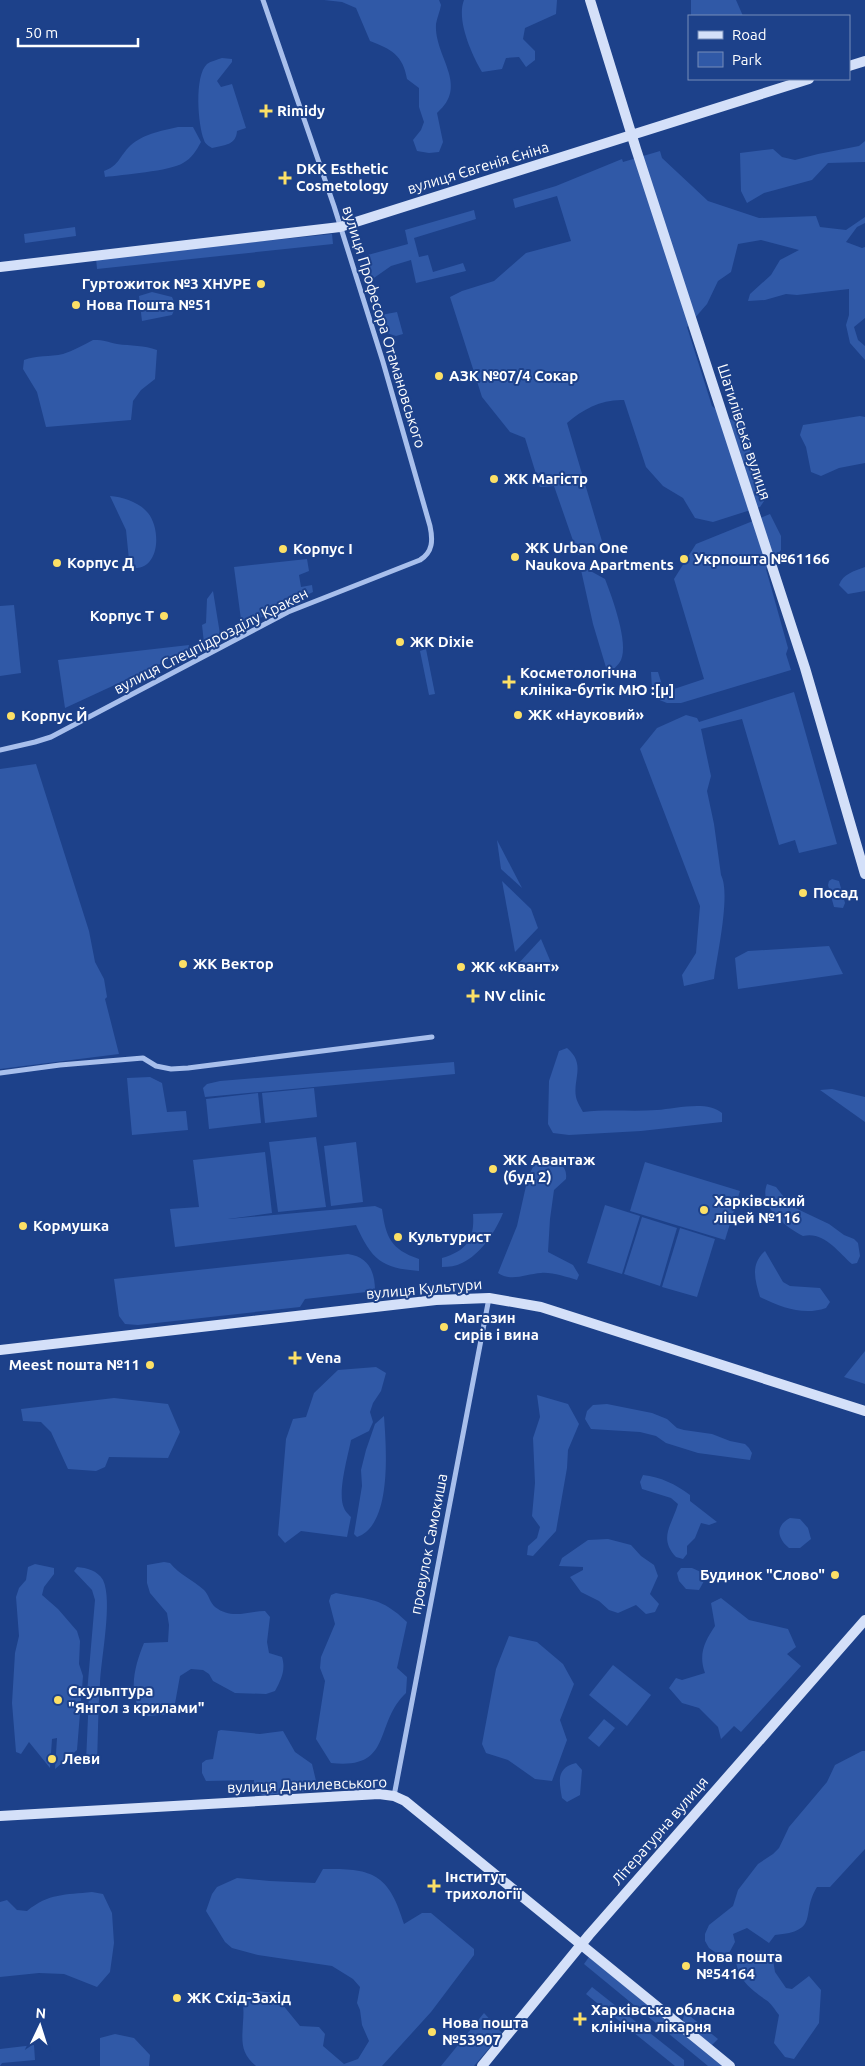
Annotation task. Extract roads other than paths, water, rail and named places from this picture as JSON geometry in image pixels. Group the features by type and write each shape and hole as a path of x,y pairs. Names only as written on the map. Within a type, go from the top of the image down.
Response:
{"street":[{"name":"вулиця Професора Отамановського","path":"263,0 388,376 430,526 431,550"},
{"name":"Шатилівська вулиця","path":"590,0 632,136 805,668 865,874"},
{"path":"850,66 865,61"},
{"name":"вулиця Євгенія Єніна","path":"0,267 340,227 806,80"},
{"name":"вулиця Спецпідрозділу Кракен","path":"0,750 51,737 288,612 420,560 431,550"},
{"path":"0,1073 60,1065 143,1058 156,1066 172,1070 432,1037"},
{"name":"вулиця Культури","path":"0,1350 436,1300 489,1298 541,1307 865,1411"},
{"name":"провулок Самокиша","path":"394,1796 489,1298"},
{"name":"Літературна вулиця","path":"482,2066 580,1945 865,1620"},
{"name":"вулиця Данилевського","path":"0,1816 379,1794 394,1796 413,1807 730,2066"}],"place":[{"name":"Rimidy","path":"266,111"},
{"name":"DKK Esthetic Cosmetology","path":"285,178"},
{"name":"Гуртожиток №3 ХНУРЕ","path":"261,284"},
{"name":"Нова Пошта №51","path":"76,305"},
{"name":"АЗК №07/4 Сокар","path":"439,376"},
{"name":"ЖК Магістр","path":"494,479"},
{"name":"Корпус І","path":"283,549"},
{"name":"ЖК Urban One Naukova Apartments","path":"515,557"},
{"name":"Укрпошта №61166","path":"684,559"},
{"name":"Корпус Д","path":"57,563"},
{"name":"Корпус T","path":"164,616"},
{"name":"ЖК Dixie","path":"400,642"},
{"name":"Косметологічна клініка-бутік МЮ :[μ]","path":"509,682"},
{"name":"ЖК «Науковий»","path":"518,715"},
{"name":"Корпус Й","path":"11,716"},
{"name":"Посад","path":"803,893"},
{"name":"ЖК Вектор","path":"183,964"},
{"name":"ЖК «Квант»","path":"461,967"},
{"name":"NV clinic","path":"473,996"},
{"name":"ЖК Авантаж (буд 2)","path":"493,1169"},
{"name":"Харківський ліцей №116","path":"704,1210"},
{"name":"Кормушка","path":"23,1226"},
{"name":"Культурист","path":"398,1237"},
{"name":"Магазин сирів і вина","path":"444,1327"},
{"name":"Vena","path":"295,1358"},
{"name":"Meest пошта №11","path":"150,1365"},
{"name":"Будинок \"Слово\"","path":"835,1575"},
{"name":"Скульптура \"Янгол з крилами\"","path":"58,1700"},
{"name":"Леви","path":"52,1759"},
{"name":"Інститут трихології","path":"434,1886"},
{"name":"Нова пошта №54164","path":"686,1966"},
{"name":"ЖК Схід-Захід","path":"177,1998"},
{"name":"Харківська обласна клінічна лікарня","path":"580,2019"},
{"name":"Нова пошта №53907","path":"432,2032"}]}
